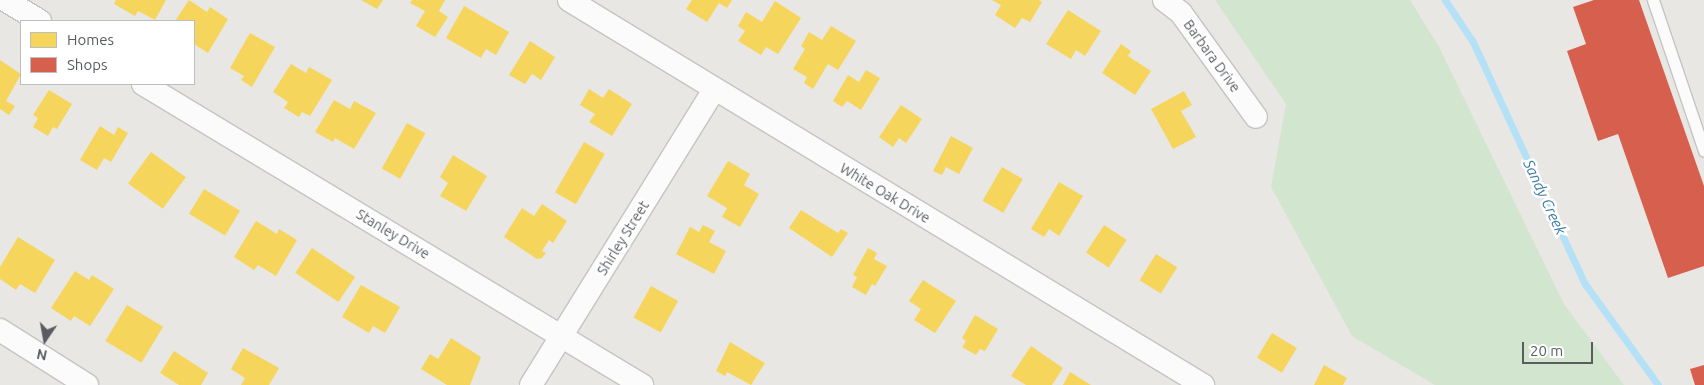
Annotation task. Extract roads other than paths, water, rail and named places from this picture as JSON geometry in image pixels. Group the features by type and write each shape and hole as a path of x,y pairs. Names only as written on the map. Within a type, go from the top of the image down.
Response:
{"street":[{"path":"5,0 38,20"},
{"name":"White Oak Drive","path":"568,0 1203,385"},
{"name":"Barbara Drive","path":"1164,0 1181,13 1256,117"},
{"name":"Stanley Drive","path":"146,85 642,385"},
{"name":"Shirley Street","path":"531,385 714,90"},
{"path":"0,330 87,385"}],"lane":[{"path":"1653,0 1704,151"}],"waterway":[{"name":"Sandy Creek","path":"1445,0 1473,42 1585,284 1658,385"}]}
